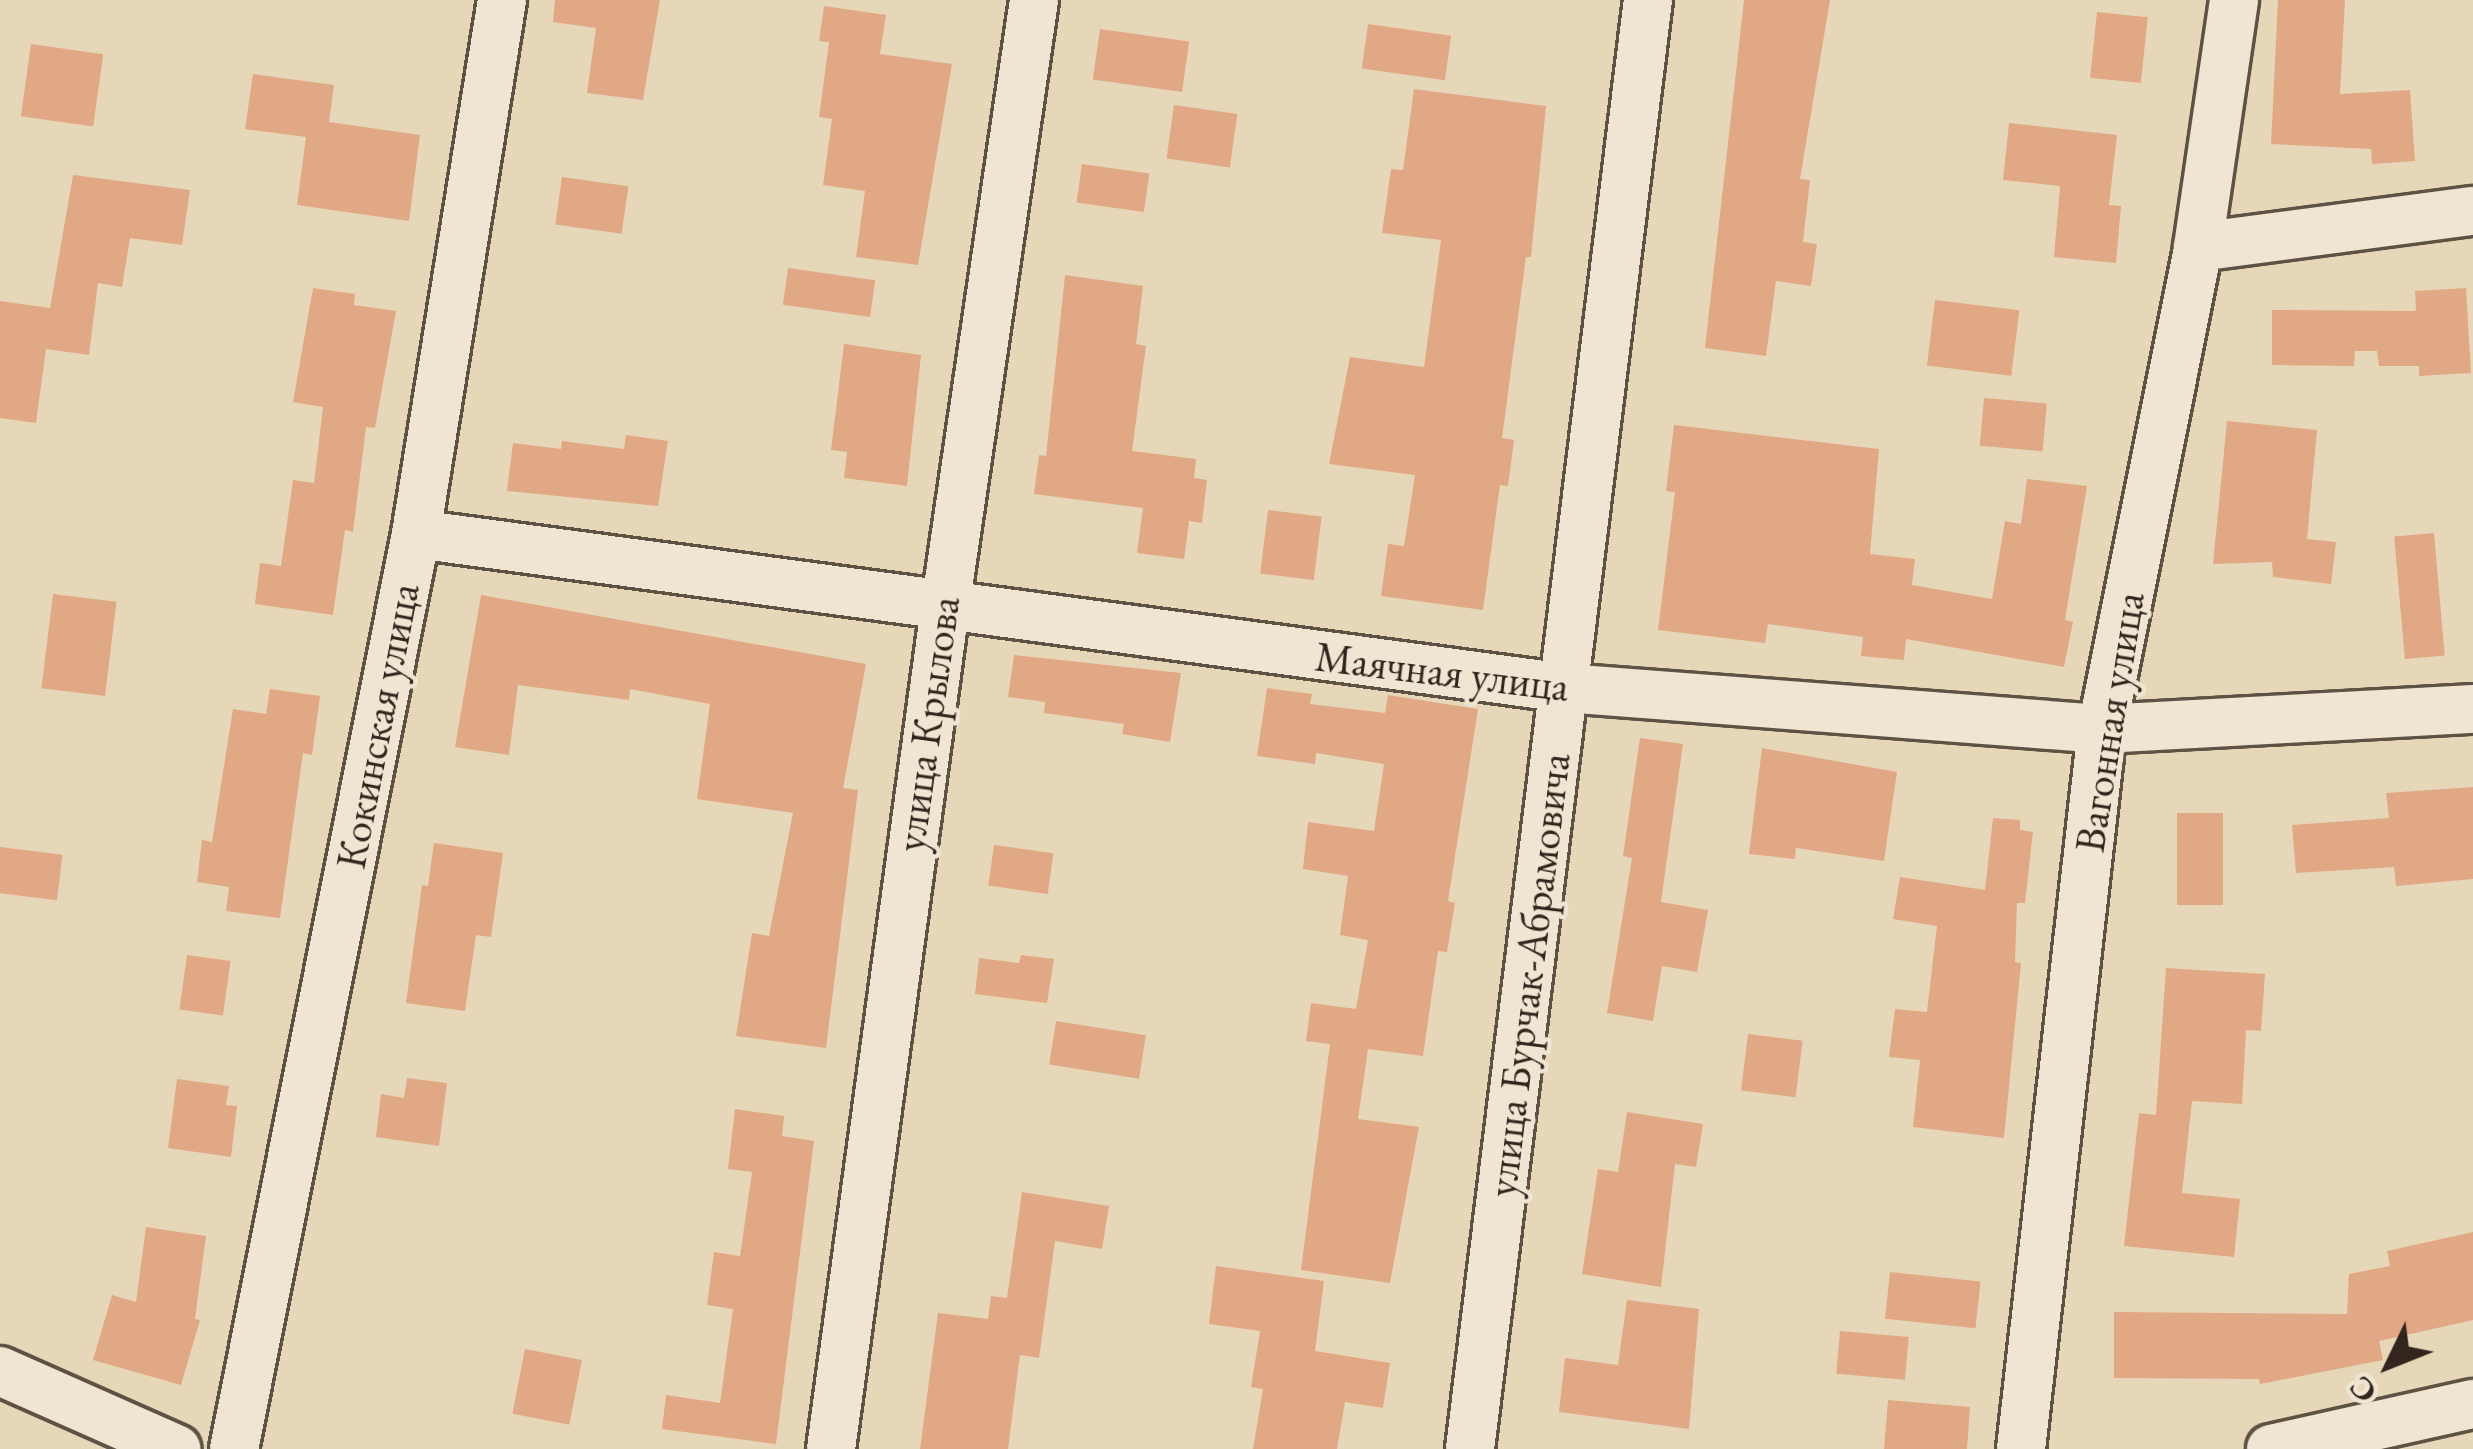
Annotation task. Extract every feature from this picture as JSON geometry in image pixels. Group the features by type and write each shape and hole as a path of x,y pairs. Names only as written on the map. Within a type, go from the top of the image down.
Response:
{"street":[{"name":"Кокинская улица","path":"234,1449 416,533 502,0"},
{"name":"улица Крылова","path":"831,1449 944,608 1034,0"},
{"name":"улица Бурчак-Абрамовича","path":"1470,1449 1648,0"},
{"name":"Вагонная улица","path":"2021,1449 2102,729 2198,247 2234,0"},
{"path":"2198,247 2473,211"},
{"name":"Маячная улица","path":"416,533 944,608 1565,688 2102,729 2473,710"},
{"path":"0,1371 176,1449"},
{"path":"2271,1449 2473,1404"}],"building":[{"path":"555,0 660,0 643,100 587,93 596,28 553,22"},
{"path":"1744,0 1830,0 1800,179 1810,180 1803,242 1817,244 1811,286 1776,281 1766,356 1705,348"},
{"path":"2278,0 2345,0 2340,94 2410,90 2415,161 2372,164 2371,149 2271,144"},
{"path":"824,6 886,15 880,54 952,64 918,265 856,257 865,191 823,185 832,119 819,117 829,42 819,41"},
{"path":"2097,12 2148,17 2141,83 2090,78"},
{"path":"1368,24 1451,36 1445,80 1362,69"},
{"path":"1100,29 1189,42 1182,92 1093,80"},
{"path":"31,44 103,54 93,126 21,116"},
{"path":"253,74 334,85 329,122 420,135 409,221 297,205 306,137 245,129"},
{"path":"1414,89 1546,106 1531,257 1526,257 1502,438 1514,440 1508,486 1500,485 1483,610 1381,596 1388,544 1404,546 1415,475 1329,464 1350,357 1424,367 1441,240 1382,233 1391,169 1403,170"},
{"path":"1174,105 1237,114 1230,167 1166,158"},
{"path":"2009,123 2117,135 2109,205 2121,206 2116,263 2054,257 2060,186 2003,180"},
{"path":"1082,164 1149,173 1144,212 1077,203"},
{"path":"73,175 190,190 182,245 130,238 122,287 98,283 89,355 46,349 36,423 0,418 0,301 50,308"},
{"path":"562,177 628,186 622,234 555,225"},
{"path":"788,268 875,280 870,317 783,305"},
{"path":"1065,275 1143,286 1136,344 1146,346 1132,451 1196,459 1194,478 1207,480 1202,523 1189,521 1184,559 1137,553 1143,508 1034,494 1039,455 1046,456"},
{"path":"313,288 355,294 354,305 396,311 375,428 366,427 353,532 345,530 333,615 255,604 260,563 281,566 293,480 314,483 323,407 293,402"},
{"path":"2466,288 2471,373 2419,376 2419,366 2379,366 2377,351 2355,351 2354,366 2272,365 2272,310 2416,311 2415,291"},
{"path":"1935,300 2019,310 2011,376 1927,366"},
{"path":"844,344 921,355 907,486 844,478 847,452 831,450"},
{"path":"1984,398 2047,403 2043,451 1980,446"},
{"path":"2227,421 2317,430 2307,539 2336,542 2331,584 2273,577 2272,562 2213,564"},
{"path":"1674,425 1879,449 1870,554 1915,559 1912,585 1992,599 2005,521 2021,524 2027,479 2087,486 2065,620 2073,622 2064,667 1906,639 1904,660 1861,656 1863,637 1768,624 1765,643 1658,630 1675,492 1666,491"},
{"path":"626,435 668,441 658,506 507,491 513,443 561,449 562,441 624,449"},
{"path":"1268,510 1322,517 1314,580 1260,574"},
{"path":"2434,533 2445,656 2405,659 2394,536"},
{"path":"53,594 117,602 105,696 41,688"},
{"path":"481,595 866,664 843,788 858,790 826,1048 736,1036 752,933 769,936 793,813 697,799 710,704 630,689 629,700 518,685 509,755 455,747"},
{"path":"1014,655 1181,673 1170,742 1122,734 1124,724 1044,713 1045,702 1008,697"},
{"path":"1267,688 1312,694 1310,704 1385,713 1388,695 1478,709 1448,901 1455,903 1447,952 1438,951 1423,1056 1368,1049 1358,1119 1419,1127 1390,1283 1301,1270 1330,1044 1306,1041 1311,1003 1356,1009 1368,940 1340,935 1348,876 1303,869 1308,822 1374,831 1384,764 1316,753 1315,764 1257,756"},
{"path":"270,689 320,696 312,755 303,753 280,918 226,911 229,887 197,882 202,840 212,842 233,709 266,714"},
{"path":"1640,738 1683,744 1661,902 1708,910 1697,972 1662,966 1653,1021 1607,1013 1632,858 1623,856"},
{"path":"1762,748 1897,772 1884,861 1796,848 1795,859 1749,854"},
{"path":"2473,787 2473,879 2396,886 2394,867 2296,873 2292,825 2389,818 2386,793"},
{"path":"2177,813 2223,813 2223,905 2177,905"},
{"path":"1993,818 2020,820 2020,830 2033,832 2025,903 2017,903 2015,962 2021,963 2004,1138 1913,1127 1920,1060 1889,1057 1895,1009 1927,1012 1937,926 1893,919 1900,877 1985,890"},
{"path":"434,843 503,853 491,937 476,935 465,1011 406,1003 422,885 428,886"},
{"path":"994,845 1053,853 1048,894 988,886"},
{"path":"0,847 63,855 57,900 0,893"},
{"path":"187,955 231,961 223,1016 179,1009"},
{"path":"1021,955 1054,959 1047,1003 975,994 979,958 1019,963"},
{"path":"2166,968 2265,974 2261,1031 2246,1030 2242,1104 2192,1101 2182,1193 2240,1199 2234,1257 2124,1246 2139,1113 2156,1115"},
{"path":"1056,1021 1146,1035 1139,1079 1049,1064"},
{"path":"1748,1034 1803,1041 1796,1097 1741,1091"},
{"path":"407,1078 447,1083 439,1146 376,1137 381,1094 404,1098"},
{"path":"177,1079 229,1086 226,1105 237,1106 231,1157 168,1148"},
{"path":"735,1109 784,1116 782,1136 814,1141 776,1444 662,1429 666,1395 720,1403 733,1309 707,1305 714,1252 740,1256 752,1172 728,1169"},
{"path":"1627,1112 1703,1124 1696,1167 1675,1164 1661,1287 1582,1274 1598,1169 1618,1172"},
{"path":"1022,1192 1109,1206 1102,1249 1055,1241 1039,1358 1020,1355 1008,1449 920,1449 938,1313 988,1319 991,1296 1007,1298"},
{"path":"146,1227 206,1236 195,1319 200,1320 181,1385 93,1360 112,1295 136,1302"},
{"path":"2473,1232 2473,1320 2379,1341 2383,1360 2260,1384 2259,1379 2114,1378 2114,1312 2347,1314 2349,1274 2390,1266 2387,1251"},
{"path":"1216,1266 1324,1281 1315,1351 1390,1363 1383,1408 1345,1402 1337,1449 1253,1449 1263,1389 1251,1387 1260,1331 1209,1324"},
{"path":"1890,1272 1981,1282 1976,1328 1885,1319"},
{"path":"1627,1300 1699,1309 1689,1429 1559,1412 1565,1358 1618,1365"},
{"path":"1840,1331 1909,1337 1905,1380 1836,1374"},
{"path":"525,1349 582,1360 569,1425 512,1414"},
{"path":"1888,1400 1970,1407 1967,1449 1884,1449"}]}
